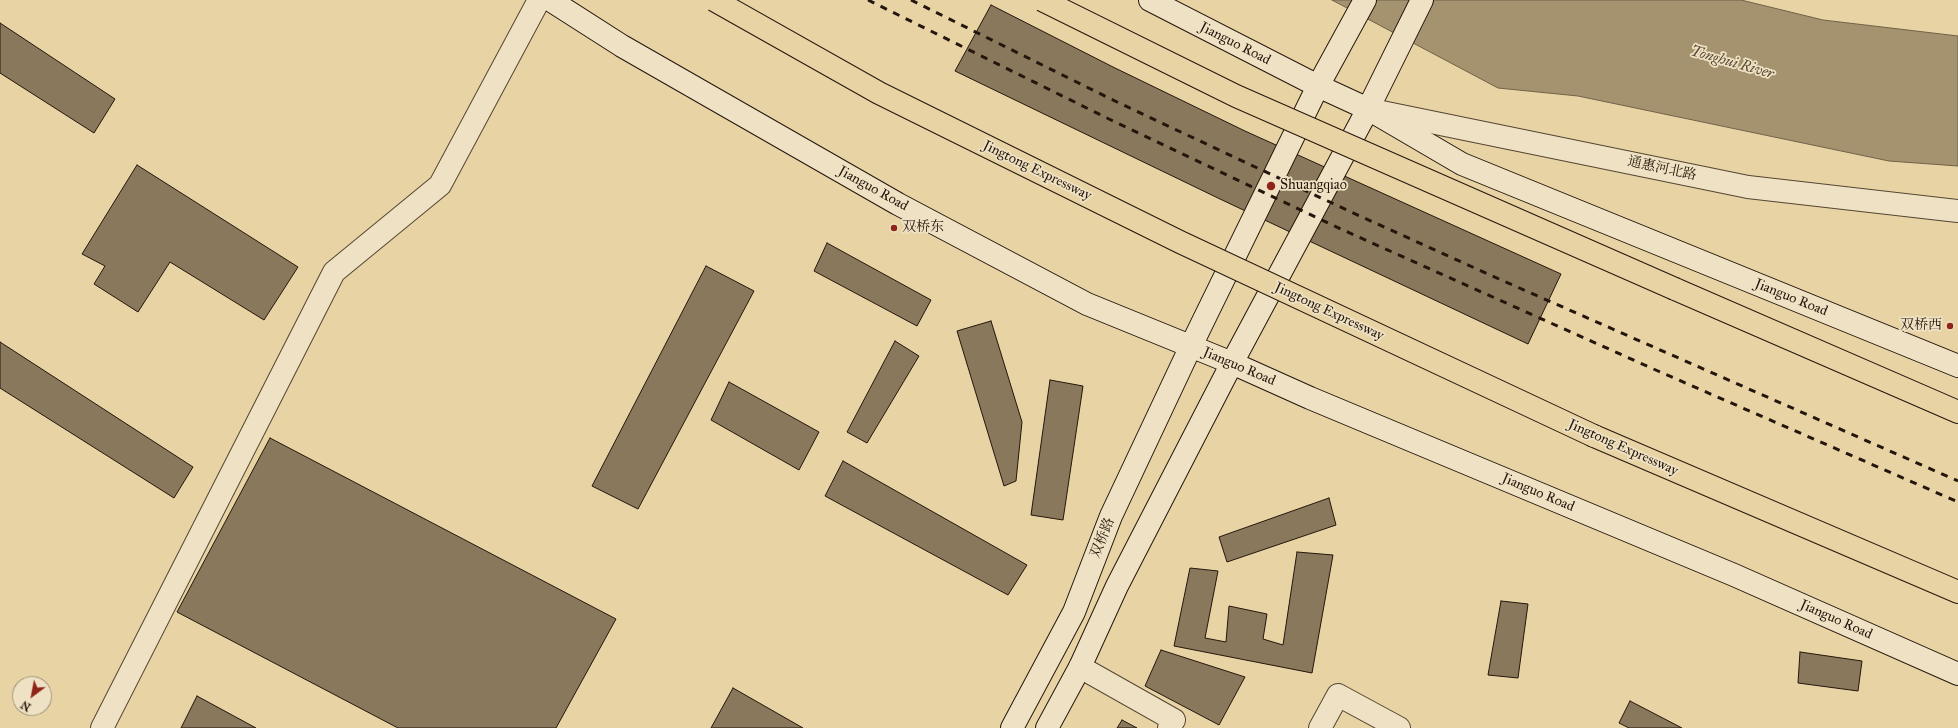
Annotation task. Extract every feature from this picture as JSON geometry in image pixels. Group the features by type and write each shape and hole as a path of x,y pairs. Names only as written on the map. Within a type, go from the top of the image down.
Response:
{"highway":[{"name":"Jingtong Expressway","path":"714,0 900,104 1180,242 1594,436 1958,592"},
{"path":"1042,0 1236,96 1958,412"}],"main road":[{"path":"102,728 334,272 440,185 539,0"},
{"name":"Jianguo Road","path":"550,0 622,46 898,204 1087,304 1232,363 1310,398 1734,575 1958,674"},
{"name":"Jianguo Road","path":"1150,0 1318,86 1368,109 1462,164 1958,366"},
{"name":"双桥路","path":"1012,728 1074,612 1111,516 1191,346 1318,86 1365,0"},
{"path":"1047,728 1080,667 1117,586 1232,363 1368,109 1422,0"},
{"name":"通惠河北路","path":"1368,109 1748,187 1958,211"},
{"path":"1080,667 1174,720 1169,728"},
{"path":"1320,728 1338,695 1399,728"}],"water":[{"name":"Tonghui River","path":"1332,0 1741,0 1823,20 1958,36 1958,166 1889,161 1578,96 1498,88"}],"building":[{"path":"991,5 1113,67 1245,131 1561,274 1528,344 1220,199 955,71"},
{"path":"0,23 115,99 94,133 0,73"},
{"path":"137,165 298,267 264,320 170,262 138,312 94,284 105,266 82,254"},
{"path":"827,243 931,300 917,326 814,271"},
{"path":"706,266 754,291 638,509 592,486"},
{"path":"991,321 1022,422 1016,481 1004,486 957,331"},
{"path":"895,341 919,356 867,443 847,432"},
{"path":"0,342 193,467 174,498 0,388"},
{"path":"1050,380 1083,386 1063,520 1031,515"},
{"path":"729,382 819,432 799,470 711,420"},
{"path":"270,438 616,619 556,728 398,728 177,612"},
{"path":"843,461 1027,565 1008,595 825,496"},
{"path":"1329,498 1336,525 1227,562 1219,537"},
{"path":"1297,552 1333,555 1312,673 1174,646 1190,568 1218,571 1205,638 1226,642 1229,606 1267,614 1263,639 1283,645"},
{"path":"1501,601 1528,604 1518,678 1488,675"},
{"path":"1161,650 1245,677 1219,725 1145,686"},
{"path":"1800,652 1862,661 1858,691 1798,683"},
{"path":"733,688 803,728 711,728"},
{"path":"197,696 256,728 181,728"},
{"path":"1630,701 1682,728 1629,728 1619,723"},
{"path":"1122,720 1137,728 1117,728"}],"railway":[{"path":"868,0 1109,119 1343,230 1658,371 1958,502"},
{"path":"911,0 1117,102 1351,212 1499,279 1958,481"}],"place":[{"name":"Shuangqiao","path":"1271,186"},
{"name":"双桥东","path":"894,228"},
{"name":"双桥西","path":"1950,326"}]}
